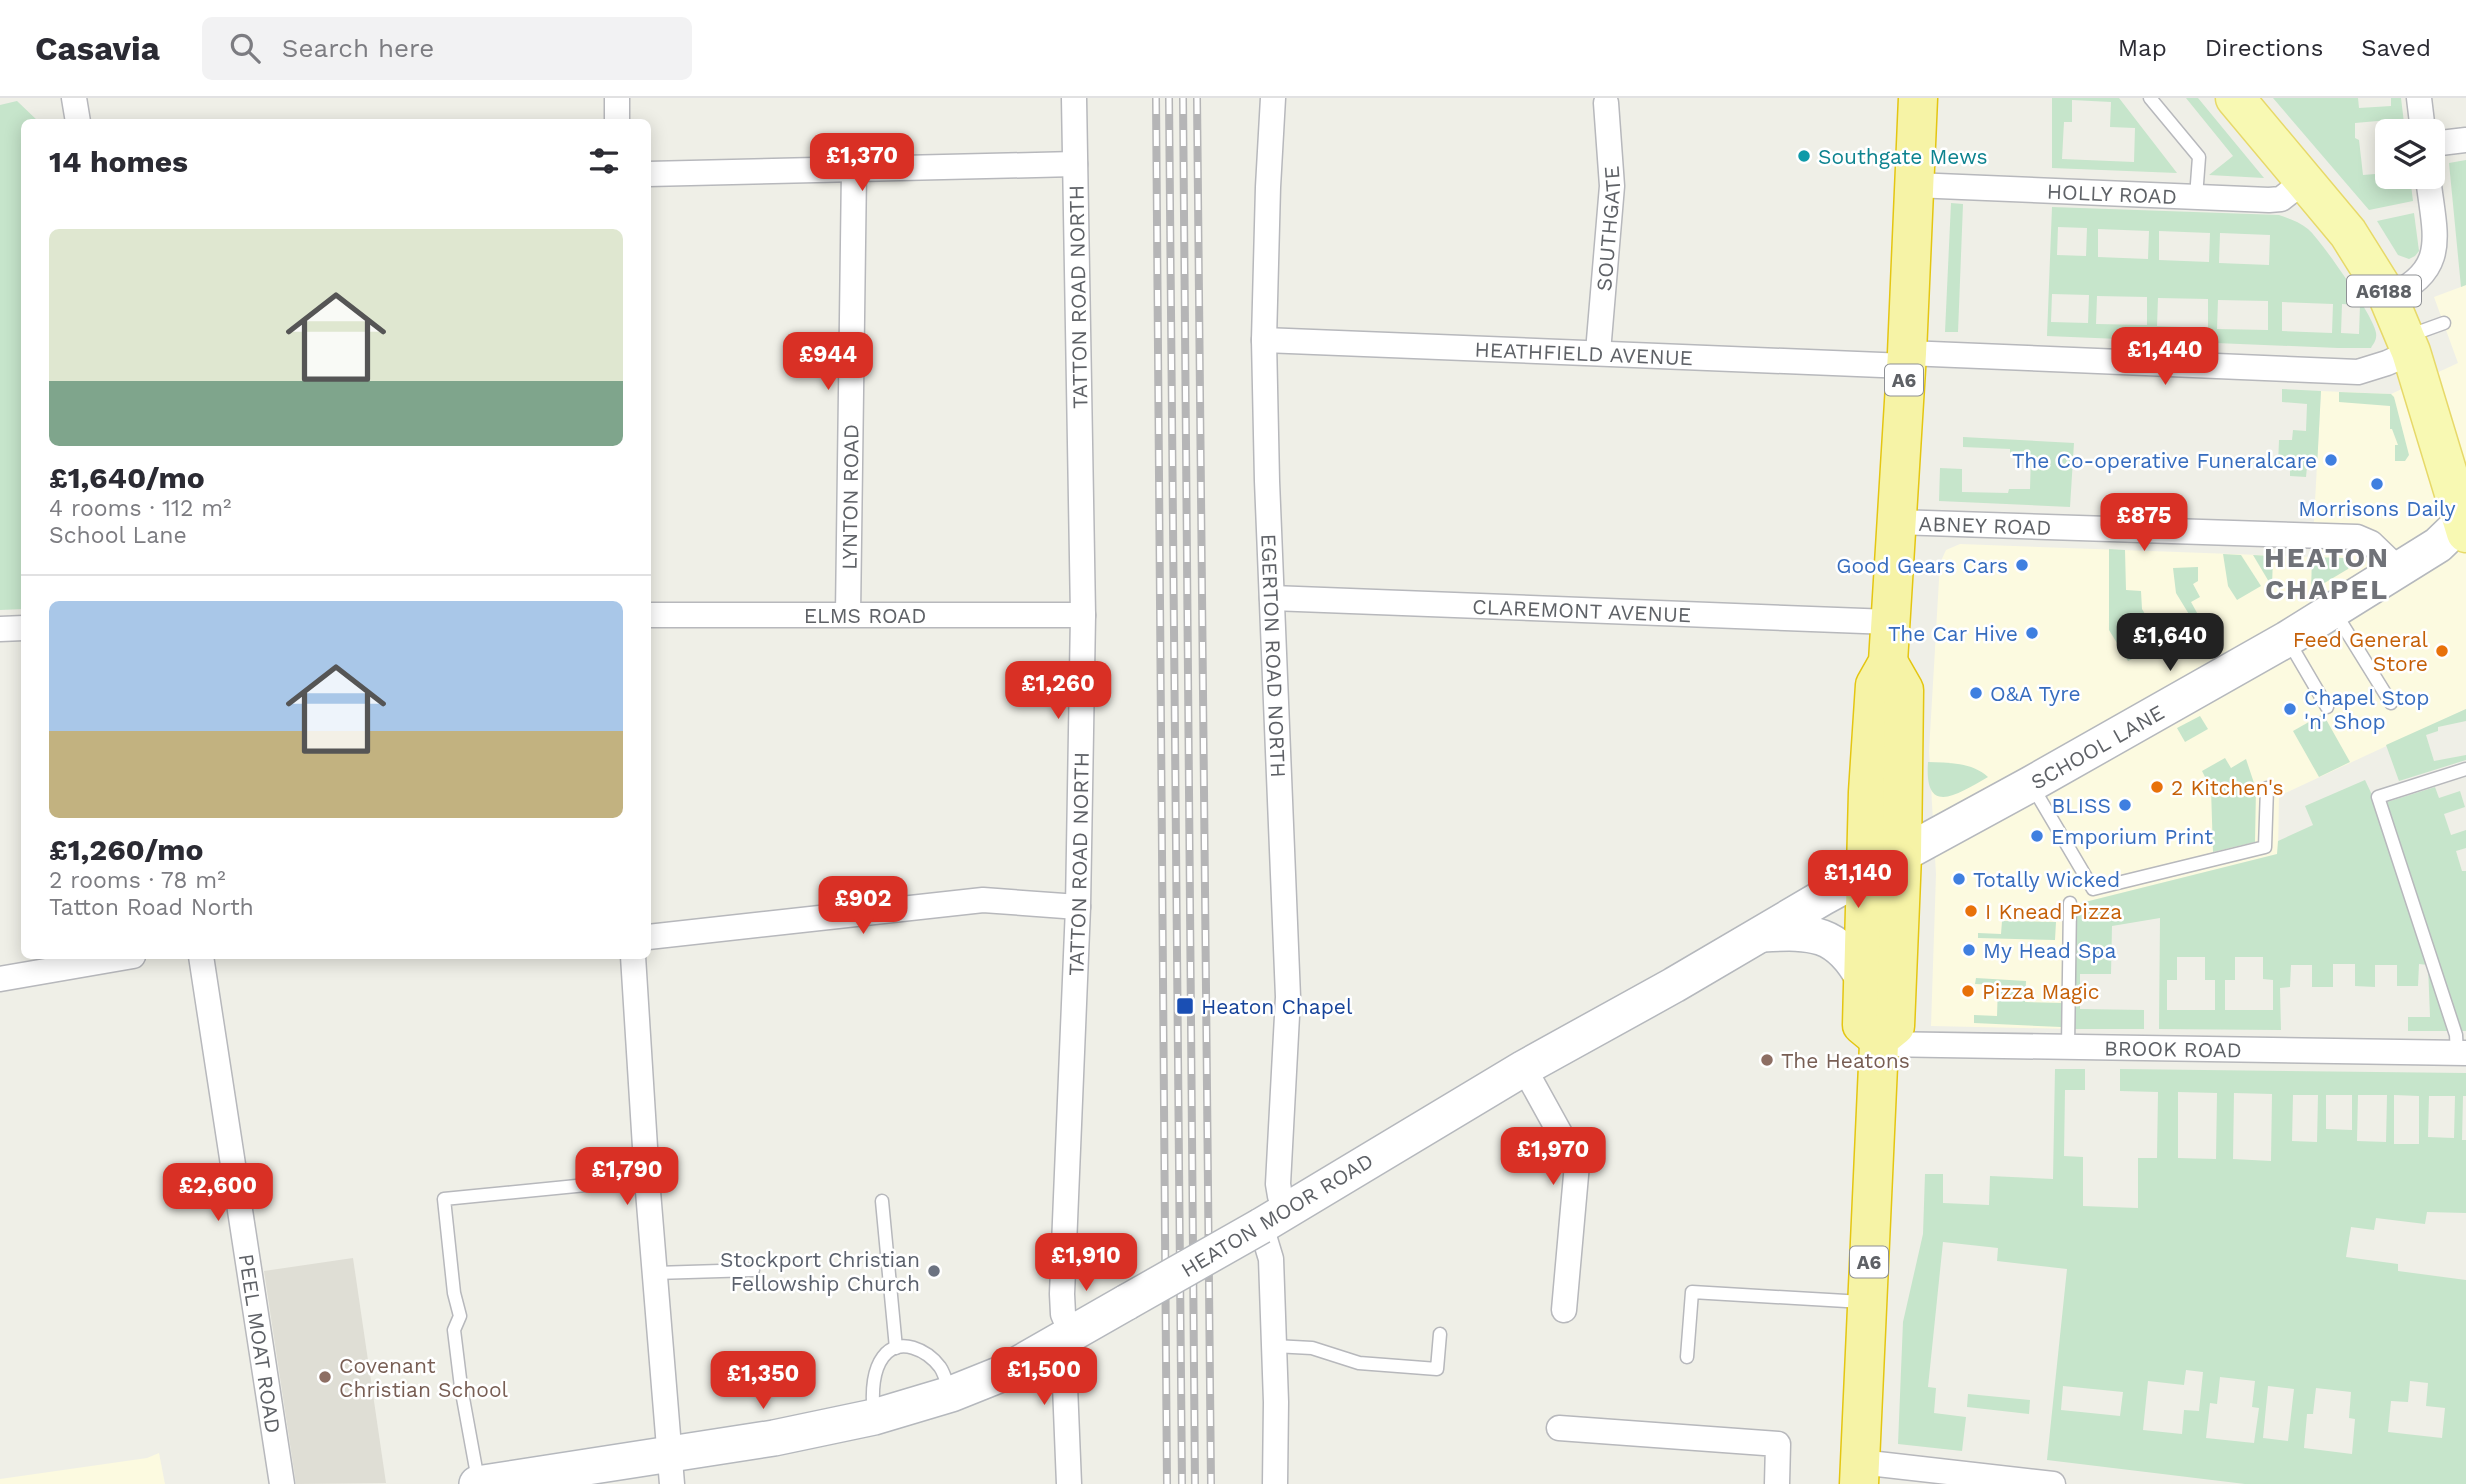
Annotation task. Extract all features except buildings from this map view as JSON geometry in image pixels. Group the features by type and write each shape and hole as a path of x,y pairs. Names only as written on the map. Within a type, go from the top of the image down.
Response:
{"highway":[{"name":"A6","path":"1879,1042 1862,1025 1868,792 1875,685 1888,662 1918,98"},
{"name":"A6","path":"1860,1473 1879,1042 1895,1026 1902,855 1904,690 1888,662"}],"main road":[{"name":"A6188","path":"2235,98 2348,233 2388,297 2408,344 2465,524"},
{"name":"SCHOOL LANE","path":"1902,855 2287,639 2438,545 2465,524"},
{"name":"HEATON MOOR ROAD","path":"478,1484 671,1469 774,1438 874,1417 951,1394 1001,1374 1274,1218 1524,1068 1902,855"},
{"name":"HEATON MOOR ROAD","path":"1762,934 1811,933 1827,939 1852,958 1863,978"}],"street":[{"path":"74,98 78,119"},
{"path":"617,98 617,119"},
{"name":"TATTON ROAD NORTH","path":"1069,1484 1062,1294 1077,907 1083,615 1074,98"},
{"name":"EGERTON ROAD NORTH","path":"1273,98 1264,340 1288,997 1278,1184 1280,1196 1274,1218 1271,1259 1275,1484"},
{"path":"2419,98 2422,119"},
{"name":"SOUTHGATE","path":"1598,352 1612,186 1606,103"},
{"path":"2445,142 2466,140"},
{"path":"651,174 1075,164"},
{"name":"LYNTON ROAD","path":"848,614 854,170"},
{"name":"HOLLY ROAD","path":"1914,185 2281,199 2304,181"},
{"path":"2388,297 2410,287 2426,271 2436,248 2429,189"},
{"name":"HEATHFIELD AVENUE","path":"1264,340 1598,352 2358,372 2387,363 2408,344"},
{"name":"ABNEY ROAD","path":"1896,522 2357,537 2371,543 2398,569"},
{"name":"CLAREMONT AVENUE","path":"1272,598 1890,622"},
{"name":"ELMS ROAD","path":"651,615 1083,615"},
{"path":"0,629 21,628"},
{"path":"651,937 983,900 1077,907"},
{"path":"0,979 116,959"},
{"name":"PEEL MOAT ROAD","path":"201,959 282,1484"},
{"path":"633,959 647,1179 671,1469"},
{"name":"BROOK ROAD","path":"1879,1042 2461,1053"},
{"path":"1524,1068 1577,1164 1564,1310"},
{"path":"1559,1428 1779,1444 1777,1484"},
{"path":"1860,1473 2053,1484"}],"lane":[{"path":"2150,98 2199,157 2196,197"},
{"path":"2408,344 2444,323"},
{"path":"2334,611 2391,703"},
{"path":"2287,639 2327,707"},
{"path":"2461,1053 2378,797 2466,769"},
{"path":"2031,784 2093,889 2265,847 2267,788"},
{"path":"2068,1047 2070,903"},
{"path":"478,1484 454,1330 460,1316 454,1293 444,1199 647,1179"},
{"path":"882,1201 896,1348"},
{"path":"655,1273 753,1270"},
{"path":"1687,1357 1692,1292 1867,1302"},
{"path":"1274,1346 1312,1348 1359,1363 1437,1369 1440,1334"},
{"path":"874,1417 872,1401 877,1370 884,1355 896,1348 910,1346 925,1352 941,1369 951,1394"}],"shaded area":[{"path":"2466,285 2466,709 2279,796 2278,854 2078,904 2074,1029 1931,1026 1936,874 1929,751 1940,563 1946,550 1960,544 2312,557 2321,391 2391,394 2458,363 2434,297"},
{"name":"Covenant Christian School","path":"353,1258 386,1483 296,1484 264,1271"},
{"path":"159,1453 165,1484 0,1484 0,1479 147,1458"}],"green space":[{"path":"2052,98 2119,98 2177,173 2052,168","holes":["2072,100 2111,102 2110,127 2135,128 2134,162 2062,159 2064,122 2072,122"]},
{"path":"2186,98 2198,98 2264,178 2209,175 2233,156"},
{"path":"2273,98 2358,98 2359,108 2391,106 2391,98 2401,98 2404,119 2375,119 2375,121 2355,123 2355,138 2359,140 2363,175 2375,174 2375,189 2412,189 2413,201 2369,210"},
{"path":"17,101 36,119 21,119 21,609 0,610 0,105"},
{"path":"2466,160 2466,285 2461,287 2449,163"},
{"path":"1951,203 1963,204 1958,332 1945,332"},
{"path":"2052,207 2279,215 2290,219 2308,229 2324,248 2367,312 2376,335 2371,348 2047,336","holes":["2058,227 2087,228 2086,256 2057,255","2098,229 2149,231 2148,259 2098,257","2159,231 2210,233 2209,262 2159,260","2220,233 2270,235 2269,265 2219,263","2052,294 2089,295 2088,323 2051,322","2097,296 2147,297 2147,325 2096,324","2158,298 2208,299 2208,328 2157,326","2218,300 2268,301 2268,330 2217,329","2282,302 2333,304 2332,333 2282,331","2342,304 2360,305 2359,334 2341,333"]},
{"path":"2414,213 2419,251 2409,259 2398,255 2377,221"},
{"path":"2282,389 2321,391 2317,467 2307,467 2306,477 2290,476 2290,466 2278,465 2279,440 2292,440 2293,430 2306,431 2307,404 2282,402"},
{"path":"2339,392 2391,394 2394,397 2409,455 2405,461 2395,461 2395,445 2398,445 2390,429 2390,406 2339,402"},
{"path":"1963,437 2074,443 2070,507 1939,501 1940,468 1962,469 1962,492 2008,493 2009,489 2030,489 2031,455 2010,454 2010,449 1963,447"},
{"path":"2109,549 2125,550 2126,590 2141,591 2142,609 2162,643 2153,647 2143,629 2125,638 2136,657 2128,661 2109,630"},
{"path":"2223,554 2241,555 2261,586 2237,600 2228,586"},
{"path":"2253,555 2273,556 2272,587"},
{"path":"2312,557 2344,558 2352,563 2348,569 2311,591"},
{"path":"2198,567 2198,581 2193,584 2200,597 2191,602 2201,620 2195,624 2176,593 2173,568"},
{"path":"2466,709 2466,721 2438,727 2438,731 2426,735 2434,761 2466,755 2466,760 2399,781 2386,745"},
{"path":"2323,714 2350,762 2319,777 2293,731"},
{"path":"2200,716 2208,729 2185,742 2177,728"},
{"path":"2225,758 2231,768 2246,759 2256,789 2255,842 2213,852 2211,789 2202,771"},
{"path":"1928,762 1968,766 1988,777 1955,794 1937,796 1931,790 1928,779"},
{"path":"2365,780 2373,797 2450,1031 2408,1031 2408,1017 2430,1017 2428,965 2419,964 2418,986 2397,986 2397,965 2375,965 2375,987 2355,986 2355,964 2333,964 2333,987 2312,987 2312,965 2291,965 2290,987 2280,988 2281,1030 2159,1029 2160,918 2112,926 2111,974 2080,974 2080,1009 2144,1010 2144,1029 2074,1029 2077,904 2277,854 2278,841 2313,825 2305,806","holes":["2177,957 2205,957 2205,980 2215,980 2215,1010 2167,1010 2167,980 2177,980","2235,957 2263,957 2263,979 2273,980 2273,1010 2225,1010 2225,980 2235,980"]},
{"path":"2435,787 2439,798 2460,791 2465,807 2444,814 2451,835 2466,830 2466,848 2456,851 2462,871 2466,871 2466,1031 2462,1031 2458,1023 2384,803"},
{"path":"2002,921 2056,922 2055,940 1978,938 1978,933 2001,934"},
{"path":"1976,978 2026,981 2025,1002 2062,1003 2061,1027 1974,1023 1974,1015 1997,1016 1998,985 1975,984"},
{"path":"2055,1069 2085,1069 2085,1090 2065,1090 2064,1156 2083,1157 2083,1206 2138,1208 2138,1158 2157,1158 2158,1092 2120,1091 2120,1069 2466,1073 2462,1140 2466,1140 2466,1213 2427,1212 2425,1224 2376,1218 2374,1230 2351,1227 2346,1257 2398,1264 2398,1271 2466,1280 2466,1484 2245,1484 2047,1460 2067,1269 1997,1261 1998,1248 1943,1242 1928,1387 1936,1388 1934,1413 1966,1417 1962,1451 1898,1444 1903,1322 1923,1234 1925,1174 1943,1174 1943,1203 1989,1205 1990,1176 2053,1179","holes":["2178,1092 2217,1093 2216,1159 2178,1158","2234,1093 2272,1094 2271,1161 2233,1159","2293,1095 2318,1095 2317,1142 2292,1141","2326,1095 2352,1095 2352,1130 2326,1129","2358,1095 2387,1095 2386,1142 2357,1141","2394,1095 2419,1096 2419,1144 2394,1144","2429,1096 2455,1096 2454,1138 2428,1137","2186,1370 2203,1372 2199,1411 2184,1410 2182,1434 2143,1430 2148,1381 2184,1385","2220,1377 2255,1381 2252,1407 2259,1408 2254,1443 2206,1438 2210,1403 2217,1404","2410,1381 2428,1383 2426,1406 2445,1408 2442,1438 2388,1432 2391,1401 2408,1402","2063,1386 2123,1392 2120,1416 2061,1410","2268,1386 2294,1389 2288,1441 2263,1438","2316,1388 2351,1392 2349,1418 2355,1419 2352,1454 2304,1448 2307,1414 2313,1414"]},
{"path":"1968,1394 2030,1400 2029,1414 1967,1407"}],"railway":[{"path":"1156,98 1167,1484"},
{"path":"1169,98 1182,1484"},
{"path":"1183,98 1195,1484"},
{"path":"1197,98 1211,1484"}],"place":[{"name":"Southgate Mews","path":"1804,156"},
{"name":"The Co-operative Funeralcare","path":"2331,460"},
{"name":"Morrisons Daily","path":"2377,484"},
{"name":"Good Gears Cars","path":"2022,565"},
{"name":"The Car Hive","path":"2032,633"},
{"name":"Feed General Store","path":"2442,651"},
{"name":"O&A Tyre","path":"1976,693"},
{"name":"Chapel Stop 'n' Shop","path":"2290,709"},
{"name":"2 Kitchen's","path":"2157,787"},
{"name":"BLISS","path":"2125,805"},
{"name":"Emporium Print","path":"2037,836"},
{"name":"Totally Wicked","path":"1959,879"},
{"name":"I Knead Pizza","path":"1971,911"},
{"name":"My Head Spa","path":"1969,950"},
{"name":"Pizza Magic","path":"1968,991"},
{"name":"Heaton Chapel","path":"1185,1006"},
{"name":"The Heatons","path":"1767,1060"},
{"name":"Stockport Christian Fellowship Church","path":"934,1271"},
{"name":"Covenant Christian School","path":"325,1377"}],"district":[{"name":"HEATON CHAPEL","path":"2327,573"}]}
